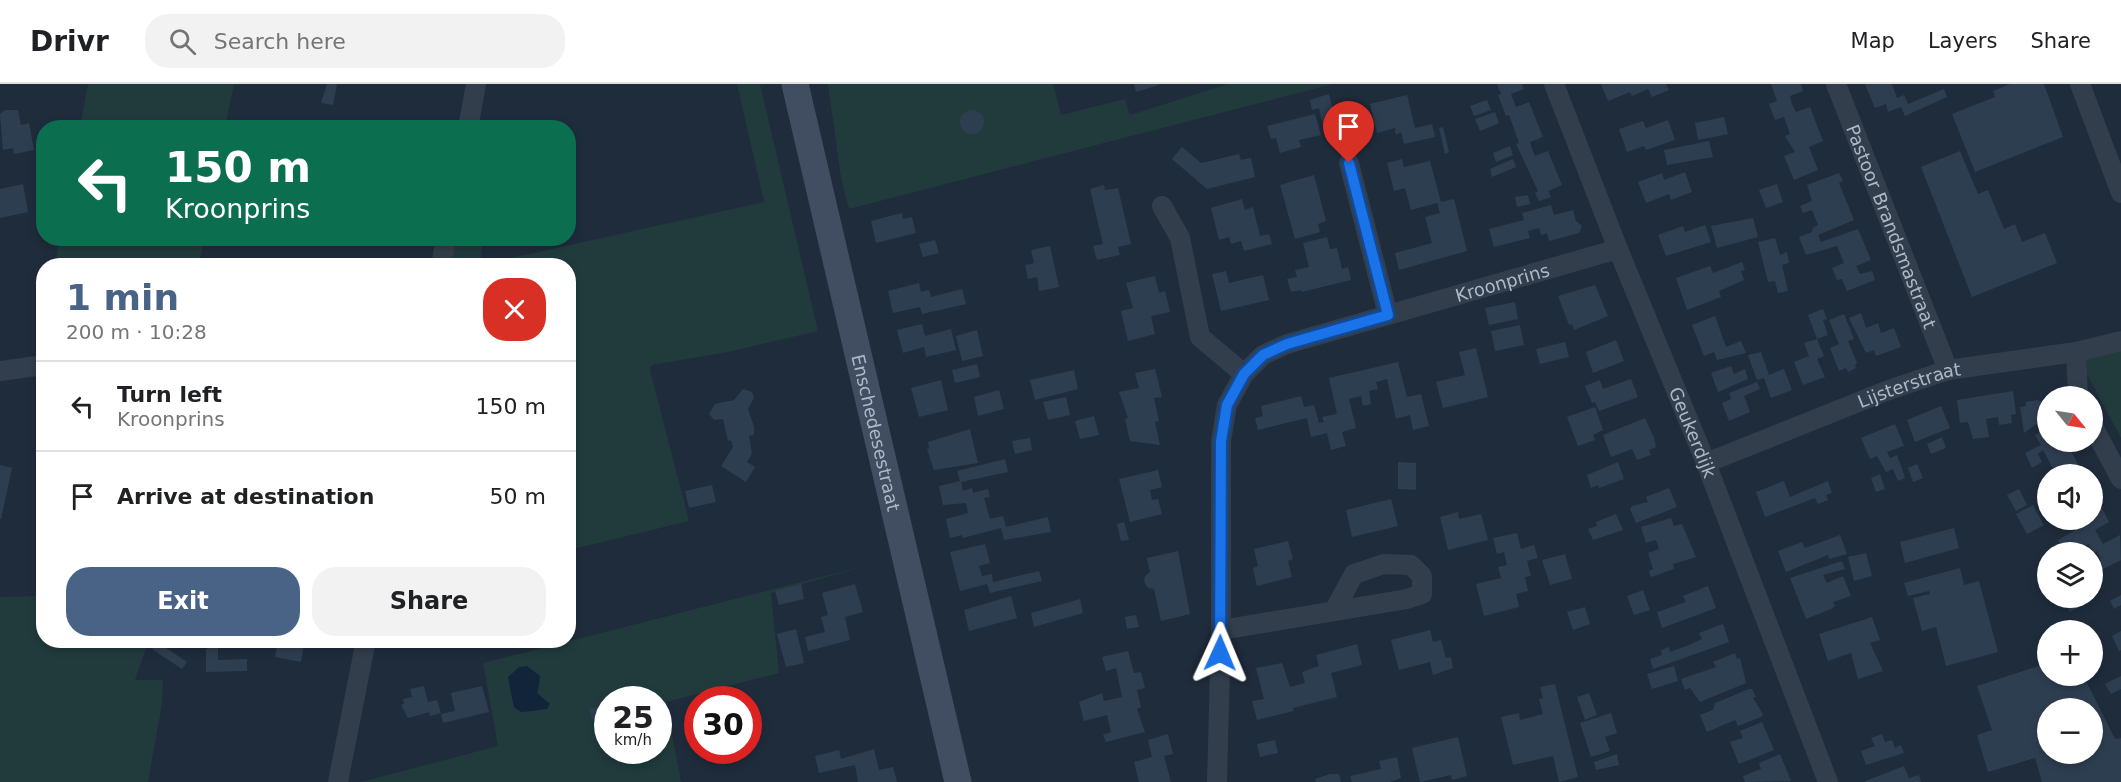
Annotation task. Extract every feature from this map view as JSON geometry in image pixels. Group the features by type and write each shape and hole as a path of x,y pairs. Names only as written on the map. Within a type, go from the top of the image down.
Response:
{"main road":[{"name":"Enschedesestraat","path":"795,84 958,782"}],"street":[{"path":"469,120 476,84"},
{"name":"Geukerdijk","path":"1554,84 1618,249 1707,463 1828,782"},
{"name":"Pastoor Brandsmastraat","path":"1836,84 1948,370"},
{"path":"2080,84 2121,193"},
{"path":"1349,163 1388,315"},
{"path":"1162,206 1180,238 1200,337 1244,374"},
{"name":"Kroonprins","path":"1217,782 1221,630 1221,441 1227,405 1244,374 1263,355 1287,344 1618,249"},
{"name":"Lijsterstraat","path":"1707,463 1948,370 2076,352 2121,341"},
{"path":"2076,352 2078,386"},
{"path":"0,371 36,366"},
{"path":"2103,445 2121,479"},
{"path":"1221,630 1334,610"},
{"path":"338,782 364,648"}],"green space":[{"path":"88,84 234,84 226,120 81,120"},
{"path":"737,84 760,84 818,331 728,352 652,365 650,370 689,521 576,548 576,258 512,258 566,246 576,246 576,244 764,202"},
{"path":"828,84 1053,84 1061,115 1125,99 1130,115 1228,84 1333,84 849,209 841,178"},
{"path":"59,246 203,246 200,258 56,258"},
{"path":"453,246 482,246 481,258 450,258"},
{"path":"2121,347 2121,438 2103,404 2103,386 2093,386 2079,359"},
{"path":"872,564 771,593 779,673 728,686 684,686 684,697 672,700 672,686 594,686 594,764 672,764 672,734 681,782 361,782 498,746 483,663 542,648 576,648 576,639","holes":["508,677 540,680 537,695 540,696 537,711 521,712 514,707"]},
{"path":"36,590 36,648 146,648 135,680 163,680 162,704 148,782 0,782 0,597 35,596"}],"water":[{"path":"527,666 540,676 537,693 550,704 547,709 521,712 514,707 508,677 519,667"}],"building":[{"path":"327,84 337,84 333,105 321,103"},
{"path":"1134,84 1159,84 1159,85 1136,92"},
{"path":"1497,84 1522,84 1524,89 1511,94 1516,107 1529,102 1543,137 1530,142 1532,149 1535,156 1548,151 1562,185 1548,191 1551,197 1539,201 1535,193 1538,191 1516,144 1519,143 1509,115 1506,116 1498,95 1501,94"},
{"path":"1601,84 1666,84 1669,90 1652,97 1648,89 1632,96 1630,92 1608,101"},
{"path":"1771,84 1801,84 1803,91 1790,96 1792,104 1796,112 1810,107 1823,141 1809,147 1818,170 1794,180 1784,156 1795,152 1785,136 1790,134 1784,117 1775,120 1769,104 1777,101"},
{"path":"1865,84 1892,84 1897,98 1904,95 1908,104 1944,89 1947,97 1905,116 1901,107 1888,112 1886,104 1875,108"},
{"path":"2010,84 2044,84 2063,137 1975,172 1952,114 1995,97 1993,91"},
{"path":"1329,94 1336,122 1323,126 1319,108 1312,110 1310,100"},
{"path":"1407,95 1415,128 1432,124 1435,137 1404,144 1401,132 1396,135 1395,128 1377,133 1370,104"},
{"path":"1487,100 1491,110 1474,116 1470,106"},
{"path":"5,110 18,110 21,125 29,123 34,150 14,154 13,148 3,150 0,114"},
{"path":"972,110 980,114 984,122 980,130 972,134 964,130 960,122 964,114"},
{"path":"1495,112 1499,123 1480,131 1475,119"},
{"path":"1315,114 1321,135 1299,140 1301,147 1280,153 1276,138 1271,139 1267,126"},
{"path":"1724,117 1728,134 1698,140 1695,123"},
{"path":"1668,120 1675,140 1646,150 1644,146 1627,152 1619,129 1643,121 1646,128"},
{"path":"1443,127 1449,152 1445,154 1439,128"},
{"path":"1709,141 1713,157 1667,165 1664,150"},
{"path":"1510,146 1513,155 1496,162 1493,153"},
{"path":"1182,147 1201,163 1239,154 1241,160 1251,158 1255,177 1207,189 1172,159"},
{"path":"1960,151 1978,194 1988,190 2004,229 2015,224 2022,242 2045,233 2057,263 1972,297 1921,167"},
{"path":"1402,159 1404,167 1430,161 1441,202 1454,199 1467,251 1399,270 1395,253 1432,243 1425,217 1440,213 1437,203 1411,210 1405,188 1394,191 1387,163"},
{"path":"1513,159 1516,167 1492,177 1490,169"},
{"path":"1685,172 1692,192 1671,200 1669,194 1646,203 1638,182 1662,173 1664,180"},
{"path":"1839,173 1843,181 1839,183 1854,220 1818,235 1821,242 1858,229 1871,260 1856,266 1860,274 1872,271 1875,280 1847,291 1842,279 1837,280 1832,268 1844,263 1837,246 1806,255 1799,237 1812,232 1813,228 1818,225 1812,210 1803,213 1800,206 1812,201 1807,185"},
{"path":"1314,175 1326,221 1318,224 1320,232 1295,239 1280,185"},
{"path":"23,184 28,212 0,218 0,189"},
{"path":"1777,184 1783,202 1766,208 1759,190"},
{"path":"1104,185 1105,190 1118,188 1131,244 1118,247 1120,255 1097,260 1093,246 1103,244 1090,189"},
{"path":"1528,195 1530,204 1517,207 1515,197"},
{"path":"1242,199 1245,210 1253,207 1260,236 1269,234 1272,244 1244,251 1241,241 1231,244 1229,237 1219,240 1211,208"},
{"path":"1551,205 1554,215 1573,210 1576,221 1582,226 1579,233 1549,241 1547,233 1541,235 1539,228 1528,231 1530,238 1494,247 1489,229 1524,220 1522,213"},
{"path":"902,213 903,219 912,217 916,233 876,243 871,221"},
{"path":"1753,218 1758,237 1717,248 1711,226"},
{"path":"1705,225 1711,242 1666,256 1658,235 1683,226 1685,232"},
{"path":"1327,237 1330,249 1337,248 1342,269 1348,267 1351,280 1301,292 1301,290 1291,292 1287,279 1297,277 1295,270 1309,267 1303,243"},
{"path":"1775,238 1780,255 1787,252 1789,263 1782,265 1788,291 1778,293 1775,281 1768,282 1758,242"},
{"path":"935,240 939,253 923,257 919,244"},
{"path":"1050,246 1059,287 1039,291 1037,277 1028,279 1025,265 1034,263 1031,250"},
{"path":"1742,262 1745,270 1741,271 1744,280 1719,291 1721,297 1687,310 1676,278 1710,266 1713,273"},
{"path":"1226,271 1229,283 1263,275 1269,300 1221,311 1212,274"},
{"path":"1155,276 1159,293 1165,291 1170,312 1151,316 1155,334 1128,341 1121,311 1133,308 1126,283"},
{"path":"919,283 921,292 929,290 931,297 962,289 966,304 922,314 920,307 893,313 888,291"},
{"path":"1595,285 1608,316 1574,330 1572,324 1569,325 1558,296"},
{"path":"1515,302 1518,319 1489,325 1485,308"},
{"path":"1823,309 1827,319 1823,320 1828,335 1817,339 1808,315"},
{"path":"1861,313 1866,328 1878,323 1881,333 1894,328 1901,347 1876,356 1874,350 1866,353 1849,318"},
{"path":"1844,314 1854,339 1848,341 1857,363 1856,368 1848,372 1846,368 1839,371 1830,348 1839,344 1829,320"},
{"path":"1715,316 1726,347 1741,341 1746,353 1717,360 1714,352 1704,356 1692,325"},
{"path":"922,324 925,336 951,329 956,350 926,357 924,347 903,353 897,330"},
{"path":"1520,325 1524,345 1495,351 1491,331"},
{"path":"977,330 983,356 962,361 956,336"},
{"path":"1817,339 1824,356 1817,359 1825,377 1803,385 1794,362 1809,356 1804,343"},
{"path":"1616,340 1624,361 1593,373 1586,352"},
{"path":"1565,342 1569,357 1540,364 1536,349"},
{"path":"1476,348 1488,397 1443,408 1436,382 1465,375 1459,352"},
{"path":"1761,352 1769,375 1784,369 1792,390 1771,398 1764,378 1757,380 1748,355"},
{"path":"1398,362 1407,397 1421,394 1429,426 1413,430 1410,415 1396,419 1387,379 1376,382 1378,389 1369,391 1371,404 1363,406 1361,396 1349,399 1356,428 1342,432 1346,446 1331,450 1327,433 1311,437 1307,418 1258,430 1255,418 1263,416 1261,406 1301,396 1304,407 1314,405 1319,423 1324,422 1322,417 1337,414 1329,378"},
{"path":"977,364 980,377 955,383 952,370"},
{"path":"1731,366 1734,374 1745,369 1748,379 1718,392 1711,373"},
{"path":"1155,369 1162,397 1154,398 1159,421 1155,422 1160,445 1130,441 1125,419 1128,418 1119,392 1139,388 1135,373"},
{"path":"1074,370 1078,389 1035,400 1030,380"},
{"path":"1631,379 1638,397 1599,411 1595,402 1592,403 1585,386 1600,380 1603,389"},
{"path":"941,380 948,410 919,417 911,388"},
{"path":"1757,382 1760,389 1744,396 1750,412 1729,421 1722,403 1731,399 1729,393"},
{"path":"743,389 752,392 754,398 748,409 754,435 749,436 752,453 747,462 755,467 746,482 721,466 733,447 731,440 728,441 723,419 714,420 709,414 715,404 734,400"},
{"path":"999,390 1004,409 978,416 974,397"},
{"path":"2013,391 2016,414 2011,415 2012,423 1999,425 1998,417 1986,419 1989,437 1973,439 1968,422 1960,423 1957,400"},
{"path":"1066,397 1070,415 1048,420 1043,402"},
{"path":"2037,400 2037,424 2024,433 2020,407 2026,406 2026,402"},
{"path":"1941,406 1950,428 1915,442 1907,420"},
{"path":"1595,407 1603,430 1593,435 1595,440 1578,446 1567,417"},
{"path":"1094,416 1099,435 1080,439 1075,421"},
{"path":"1645,418 1656,447 1649,450 1651,455 1637,460 1632,449 1611,457 1603,435"},
{"path":"1895,424 1904,446 1887,452 1890,458 1897,455 1905,478 1898,481 1893,469 1886,472 1877,456 1870,459 1861,438"},
{"path":"970,429 978,463 934,470 927,449 929,448 928,442"},
{"path":"1942,437 1946,448 1931,454 1927,444"},
{"path":"1030,438 1032,450 1015,454 1012,441"},
{"path":"2037,447 2042,462 2032,468 2025,453"},
{"path":"2044,452 2072,452 2078,464 2051,464"},
{"path":"1005,459 1008,472 961,482 963,491 972,488 973,493 988,489 990,497 984,498 990,519 1003,516 1006,527 1048,517 1051,532 1004,540 1001,528 963,538 962,535 950,538 946,519 968,513 966,503 943,505 939,486 960,481 957,471"},
{"path":"1398,462 1416,463 1416,490 1398,489"},
{"path":"1618,462 1624,479 1599,488 1598,485 1591,488 1587,475"},
{"path":"1917,464 1923,478 1913,482 1908,468"},
{"path":"0,465 12,468 1,519 0,519"},
{"path":"1158,470 1162,487 1150,490 1152,500 1158,499 1162,514 1130,522 1119,479"},
{"path":"1880,474 1885,489 1876,492 1871,478"},
{"path":"1784,481 1790,497 1828,481 1832,493 1826,495 1828,500 1818,504 1815,498 1765,517 1756,492"},
{"path":"712,485 716,502 689,508 685,491"},
{"path":"1669,488 1677,507 1636,523 1630,509 1632,506 1648,502 1646,497"},
{"path":"2019,489 2027,505 2016,511 2007,495"},
{"path":"1391,499 1398,526 1352,537 1346,510"},
{"path":"2033,505 2037,512 2037,529 2027,534 2016,514"},
{"path":"2103,510 2109,522 2103,525"},
{"path":"1458,512 1459,519 1481,514 1488,540 1448,550 1440,517"},
{"path":"1616,514 1623,530 1593,540 1588,529 1597,526 1596,522"},
{"path":"1671,518 1674,526 1682,524 1696,557 1673,564 1674,569 1651,577 1649,571 1653,569 1648,553 1659,549 1656,540 1646,543 1641,527"},
{"path":"1124,522 1129,540 1121,541 1117,524"},
{"path":"1954,528 1959,548 1905,563 1900,542"},
{"path":"2076,530 2095,530 2102,542 2059,542 2058,540"},
{"path":"1517,533 1521,549 1534,545 1538,558 1527,561 1531,576 1525,577 1528,591 1516,594 1519,607 1484,616 1476,584 1501,578 1498,567 1507,565 1504,552 1497,554 1493,538"},
{"path":"1840,535 1847,554 1829,559 1828,555 1786,572 1778,551 1802,542 1805,548"},
{"path":"2120,535 2121,560 2103,569 2103,544"},
{"path":"1288,541 1293,559 1288,561 1292,577 1257,586 1253,568 1258,566 1254,549"},
{"path":"985,544 990,563 979,566 982,576 992,574 993,582 1039,571 1042,581 990,593 987,584 960,591 950,552"},
{"path":"1178,551 1190,614 1161,621 1154,589 1148,588 1144,582 1145,576 1150,572 1147,558"},
{"path":"1866,553 1872,576 1854,581 1848,557"},
{"path":"1565,554 1572,579 1550,585 1542,560"},
{"path":"1842,561 1845,569 1823,575 1827,583 1843,576 1851,596 1833,602 1835,606 1831,609 1806,619 1790,578"},
{"path":"1960,568 1964,585 1979,581 1998,652 1946,666 1936,627 1922,631 1913,598 1930,594 1929,591 1908,596 1904,583"},
{"path":"801,584 804,599 779,605 775,591"},
{"path":"855,584 863,612 845,617 850,640 808,651 805,637 825,632 821,617 828,615 822,593"},
{"path":"1708,586 1716,608 1662,628 1657,612 1686,602 1683,596"},
{"path":"1643,590 1650,610 1634,615 1627,596"},
{"path":"2121,595 2121,605 2114,609 2110,601"},
{"path":"1011,596 1017,618 969,631 964,610"},
{"path":"1080,599 1083,613 1034,627 1031,613"},
{"path":"1585,607 1590,624 1573,630 1567,612"},
{"path":"1136,615 1139,627 1127,629 1125,617"},
{"path":"1872,617 1880,640 1870,643 1883,671 1858,679 1851,653 1828,661 1819,634"},
{"path":"1723,624 1729,642 1653,669 1650,659 1662,655 1661,650 1669,647 1670,652 1689,645 1702,639 1699,633"},
{"path":"796,629 804,663 786,667 777,634"},
{"path":"1430,630 1433,642 1441,640 1446,658 1451,657 1453,668 1433,675 1430,662 1399,670 1391,640"},
{"path":"2121,631 2121,650 2119,651 2112,636"},
{"path":"1357,644 1362,665 1331,673 1337,697 1257,720 1252,701 1264,699 1256,668 1282,663 1290,687 1305,683 1302,672 1319,666 1316,655"},
{"path":"166,648 187,662 182,669 152,649"},
{"path":"218,648 218,660 247,659 247,671 206,672 206,649"},
{"path":"277,648 303,648 301,662 275,657"},
{"path":"1128,651 1134,673 1141,672 1145,688 1137,690 1141,707 1137,709 1145,732 1106,742 1103,735 1111,732 1107,715 1084,721 1079,702 1102,693 1104,701 1122,697 1116,668 1106,671 1102,657"},
{"path":"1735,653 1737,659 1740,658 1746,683 1700,702 1690,688 1685,690 1681,679 1716,667 1713,662"},
{"path":"1674,666 1678,681 1652,689 1647,674"},
{"path":"2037,667 2037,686 2088,686 2094,698 2037,698 2037,764 2103,764 2103,715 2115,739 2121,738 2121,782 2042,782 2035,758 1988,772 1977,735 1992,730 1977,686"},
{"path":"2121,676 2121,689 2111,694 2105,684"},
{"path":"1555,684 1578,777 1559,782 1553,756 1513,765 1501,717 1519,713 1520,720 1543,714 1539,699 1543,698 1540,687"},
{"path":"424,686 428,702 437,700 441,713 430,716 429,712 408,718 401,705 404,704 403,699 412,697 410,689"},
{"path":"482,686 489,712 443,723 441,714 455,711 451,693"},
{"path":"1752,689 1756,697 1753,698 1763,714 1761,717 1738,726 1735,720 1707,732 1700,715 1713,710 1715,703"},
{"path":"1589,693 1597,715 1585,720 1577,697"},
{"path":"594,708 594,718 592,719 589,709"},
{"path":"1611,713 1617,733 1605,737 1610,751 1591,757 1580,723"},
{"path":"1762,722 1774,750 1739,764 1730,742 1743,738 1740,731"},
{"path":"1168,734 1173,754 1164,756 1171,782 1139,782 1134,762 1152,757 1148,740"},
{"path":"1882,734 1885,742 1892,740 1895,748 1901,745 1904,753 1866,765 1861,751 1875,746 1871,738"},
{"path":"1458,737 1467,776 1452,780 1451,775 1420,782 1412,748"},
{"path":"1275,740 1278,753 1260,757 1257,744"},
{"path":"874,749 879,770 893,767 897,782 858,782 855,765 819,773 815,756 839,750 841,759"},
{"path":"1617,754 1619,765 1596,770 1594,762"},
{"path":"1780,754 1791,781 1745,782 1743,776 1761,769 1759,763"},
{"path":"1397,757 1401,778 1389,782 1352,782 1350,776 1381,769 1379,761"},
{"path":"1904,766 1909,778 1919,775 1921,782 1863,782"},
{"path":"1330,774 1339,774 1341,782 1316,782 1315,779"}],"route":[{"path":"1220,653 1221,441 1227,405 1244,374 1263,355 1287,344 1388,315 1349,163"}]}
